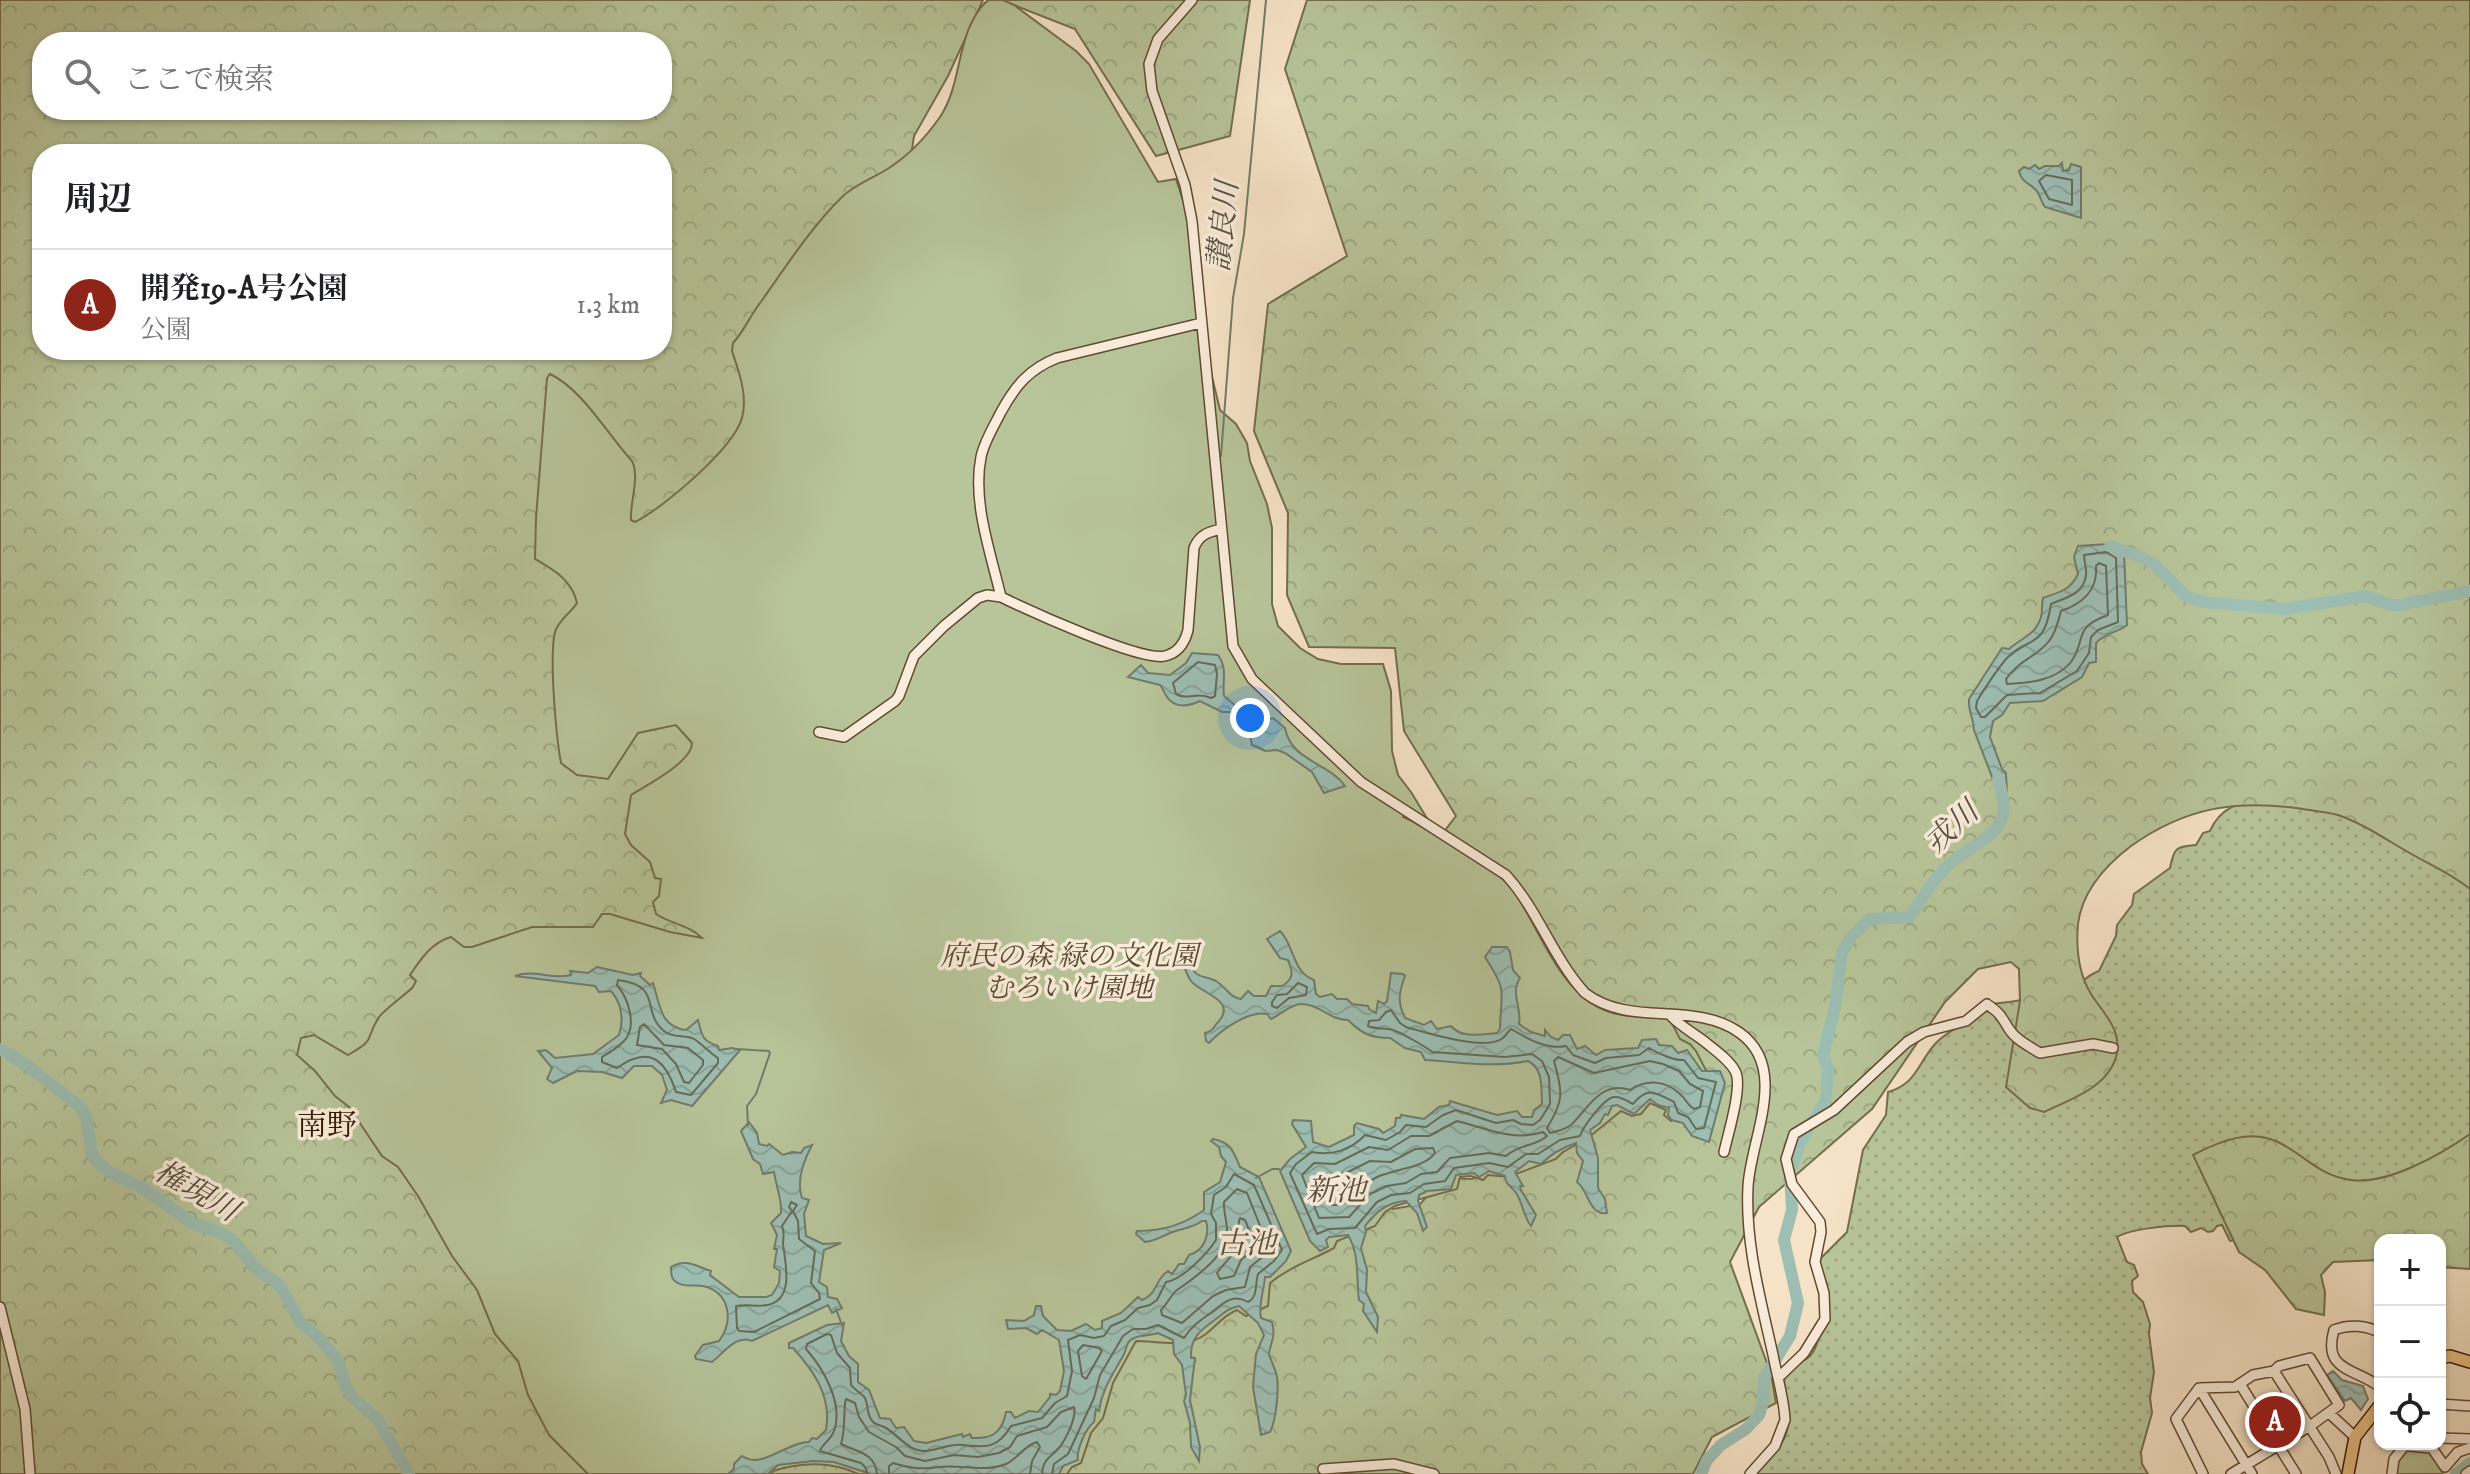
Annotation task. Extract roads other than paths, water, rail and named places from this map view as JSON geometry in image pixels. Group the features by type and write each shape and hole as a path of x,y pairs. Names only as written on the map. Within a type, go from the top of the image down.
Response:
{"main road":[{"path":"2446,1357 2470,1362"},
{"path":"2348,1474 2355,1437 2374,1413"}],"street":[{"path":"1192,0 1158,39 1149,64 1152,91 1185,185 1192,221 1233,646 1252,679 1361,782 1506,875 1521,892 1575,982 1595,1001 1617,1010 1712,1019 1747,1039 1763,1067 1765,1093 1750,1162 1747,1210 1754,1268 1784,1411 1783,1427 1775,1446 1750,1474"},
{"path":"1001,597 978,482 981,453 1013,390 1035,369 1057,358 1201,323"},
{"path":"819,732 844,737 863,726 899,696 914,656 944,626 978,598 987,595 1001,597 1130,649 1156,657 1167,656 1186,639 1194,548 1198,539 1221,529"},
{"path":"1778,1378 1804,1353 1825,1319 1826,1312 1815,1262 1820,1222 1792,1184 1786,1159 1792,1137 1798,1130 1834,1110 1907,1042 1924,1032 1966,1021 1987,1004 2003,1016 2020,1041 2040,1053 2093,1044 2113,1048"},
{"path":"1671,1016 1711,1046 1736,1072 1736,1090 1724,1152"},
{"path":"0,1307 25,1409 30,1474"},
{"path":"2374,1330 2367,1327 2340,1327 2334,1330 2332,1347 2336,1362 2374,1382"},
{"path":"2203,1474 2176,1419 2199,1388 2222,1389 2240,1384 2253,1375 2310,1358 2339,1405 2330,1414 2278,1445 2249,1469 2231,1474"},
{"path":"2274,1371 2335,1467 2336,1474"},
{"path":"2240,1384 2296,1474"},
{"path":"2199,1388 2249,1469"},
{"path":"2446,1404 2470,1406"},
{"path":"2330,1414 2355,1437"},
{"path":"2446,1438 2470,1439"},
{"path":"2433,1450 2445,1467 2458,1452 2470,1448"},
{"path":"2392,1474 2394,1459 2403,1450"},
{"path":"1323,1469 1394,1464 1434,1474"}],"water":[{"path":"2062,163 2063,171 2069,170 2071,164 2081,167 2081,218 2045,207 2019,171 2024,167 2029,169 2035,165 2039,169"},
{"path":"2108,544 2124,552 2127,625 2096,643 2096,662 2089,663 2082,677 2043,701 2010,703 2002,715 1993,721 1990,737 2006,773 2007,793 1999,795 1974,730 1969,699 2002,648 2009,649 2036,628 2042,615 2043,598 2064,590 2075,580 2078,574 2074,557 2078,546"},
{"path":"1192,653 1218,655 1224,670 1224,696 1237,707 1235,712 1222,712 1200,701 1178,705 1170,701 1160,685 1128,677 1141,665 1148,673 1170,675 1186,663"},
{"path":"1257,718 1263,721 1273,718 1285,728 1289,739 1302,755 1330,772 1345,786 1324,793 1312,772 1285,753 1265,751 1252,745 1250,735 1244,728"},
{"name":"新池","path":"1280,931 1302,971 1314,980 1316,994 1320,997 1332,994 1352,1004 1368,1006 1376,1013 1378,1001 1384,1004 1387,1001 1391,973 1403,974 1400,1002 1405,1018 1424,1025 1431,1021 1437,1029 1451,1026 1461,1033 1473,1035 1497,1033 1500,1029 1502,991 1485,957 1492,947 1507,947 1513,970 1520,978 1516,989 1519,1024 1531,1032 1545,1036 1545,1030 1558,1040 1563,1035 1570,1035 1577,1049 1585,1046 1596,1055 1605,1050 1638,1048 1642,1040 1656,1039 1659,1045 1672,1046 1678,1053 1687,1050 1702,1071 1720,1071 1725,1083 1709,1142 1692,1136 1683,1123 1672,1120 1668,1115 1669,1108 1650,1099 1634,1114 1617,1105 1612,1106 1608,1115 1605,1114 1600,1123 1590,1130 1598,1158 1598,1188 1605,1199 1607,1213 1596,1211 1577,1182 1583,1161 1577,1153 1576,1143 1541,1164 1529,1161 1515,1172 1523,1186 1520,1186 1521,1190 1536,1215 1531,1226 1505,1176 1489,1171 1479,1177 1474,1173 1456,1175 1451,1189 1427,1191 1419,1195 1418,1201 1427,1227 1423,1231 1417,1213 1406,1201 1388,1206 1365,1226 1361,1248 1367,1270 1366,1292 1378,1317 1377,1332 1359,1300 1356,1259 1348,1235 1329,1237 1326,1240 1328,1247 1320,1251 1310,1241 1280,1171 1306,1147 1292,1124 1293,1120 1311,1121 1313,1142 1329,1147 1354,1135 1357,1123 1383,1133 1395,1126 1396,1118 1401,1115 1424,1119 1439,1107 1449,1105 1450,1101 1497,1115 1517,1111 1522,1117 1532,1117 1534,1110 1542,1104 1541,1080 1537,1069 1528,1061 1490,1064 1425,1060 1421,1052 1405,1048 1390,1038 1367,1034 1348,1020 1301,1004 1271,1019 1267,1014 1244,1018 1209,1043 1205,1033 1219,1021 1223,1008 1220,1002 1191,981 1185,969 1189,965 1196,973 1216,981 1237,998 1241,999 1248,991 1254,996 1266,996 1271,986 1282,986 1291,975 1288,960 1280,958 1267,939"},
{"path":"597,967 633,975 641,973 640,976 650,985 653,983 662,1014 671,1024 686,1030 698,1020 703,1036 719,1050 740,1050 692,1106 671,1100 661,1103 667,1090 662,1075 652,1066 634,1066 622,1078 602,1072 577,1071 553,1083 547,1079 552,1068 538,1051 546,1050 555,1058 593,1054 619,1035 620,1006 611,991 599,992 595,986 515,976 564,976 571,975 570,971 588,973"},
{"path":"749,1122 757,1133 759,1144 769,1144 783,1155 801,1153 812,1145 800,1178 802,1198 809,1200 804,1214 806,1236 823,1244 841,1243 824,1250 819,1282 827,1287 828,1297 837,1299 842,1308 832,1313 828,1305 752,1341 735,1342 712,1362 696,1359 703,1345 719,1341 724,1333 727,1308 712,1289 676,1282 671,1267 686,1263 711,1271 710,1275 739,1297 772,1295 779,1283 780,1271 774,1267 777,1235 771,1223 781,1213 780,1198 774,1172 763,1174 741,1131"},
{"name":"古池","path":"1213,1139 1228,1145 1240,1167 1259,1177 1291,1251 1270,1277 1265,1277 1261,1303 1261,1318 1272,1322 1269,1354 1277,1379 1276,1412 1270,1432 1261,1435 1253,1387 1256,1354 1264,1335 1258,1323 1239,1306 1203,1329 1192,1346 1191,1358 1195,1358 1190,1400 1200,1447 1199,1461 1191,1447 1182,1365 1174,1354 1173,1340 1158,1333 1136,1337 1128,1343 1106,1388 1099,1411 1096,1409 1094,1422 1082,1440 1078,1460 1063,1466 1059,1474 871,1474 834,1462 813,1461 778,1465 768,1474 728,1474 742,1456 758,1460 766,1458 809,1442 812,1438 817,1439 826,1430 826,1406 820,1385 801,1357 789,1348 789,1343 827,1325 844,1323 841,1341 849,1356 858,1364 858,1382 869,1390 880,1418 890,1419 896,1428 904,1427 914,1441 926,1443 962,1434 963,1437 970,1434 972,1438 985,1437 999,1430 1006,1412 1011,1412 1015,1418 1029,1411 1038,1412 1050,1394 1056,1395 1060,1391 1064,1371 1059,1340 1042,1330 1037,1334 1026,1328 1008,1329 1006,1320 1024,1321 1034,1315 1036,1306 1041,1306 1043,1316 1057,1330 1071,1331 1086,1324 1095,1330 1102,1328 1102,1321 1121,1313 1138,1297 1142,1300 1151,1294 1160,1278 1168,1271 1172,1274 1179,1264 1184,1264 1189,1255 1202,1246 1206,1237 1206,1221 1145,1242 1136,1234 1137,1231 1172,1226 1204,1210 1204,1192 1220,1182 1226,1162 1219,1147 1211,1141"},
{"path":"2333,1371 2342,1380 2363,1386 2368,1399 2361,1410 2351,1398 2345,1401 2327,1375"}],"waterway":[{"name":"讃良川","path":"1221,456 1233,298 1244,234 1266,0"},
{"name":"戎川","path":"2110,546 2154,564 2187,597 2203,602 2285,609 2365,596 2400,605 2470,591"},
{"name":"戎川","path":"1701,1474 1707,1460 1721,1445 1746,1429 1759,1415 1764,1378 1790,1336 1798,1303 1784,1240 1792,1210 1790,1172 1800,1143 1826,1100 1828,1069 1823,1055 1835,1007 1842,952 1851,937 1870,919 1910,917 1946,868 1994,831 2003,811 1998,779"},
{"name":"権現川","path":"0,1049 28,1066 79,1106 86,1116 92,1154 97,1162 111,1173 146,1190 192,1223 233,1240 256,1269 280,1285 300,1322 338,1360 352,1397 378,1420 409,1474"},
{"path":"737,1049 770,1053 756,1094 747,1106 748,1125"},
{"path":"1256,1178 1272,1169 1279,1169"},
{"path":"836,1309 842,1325"},
{"path":"2456,1474 2470,1463"}],"place":[{"name":"開発19-A号公園","path":"2275,1422"}],"district":[{"name":"南野","path":"327,1126"}],"park label":[{"name":"府民の森 緑の文化園 むろいけ園地","path":"1069,972"}]}
